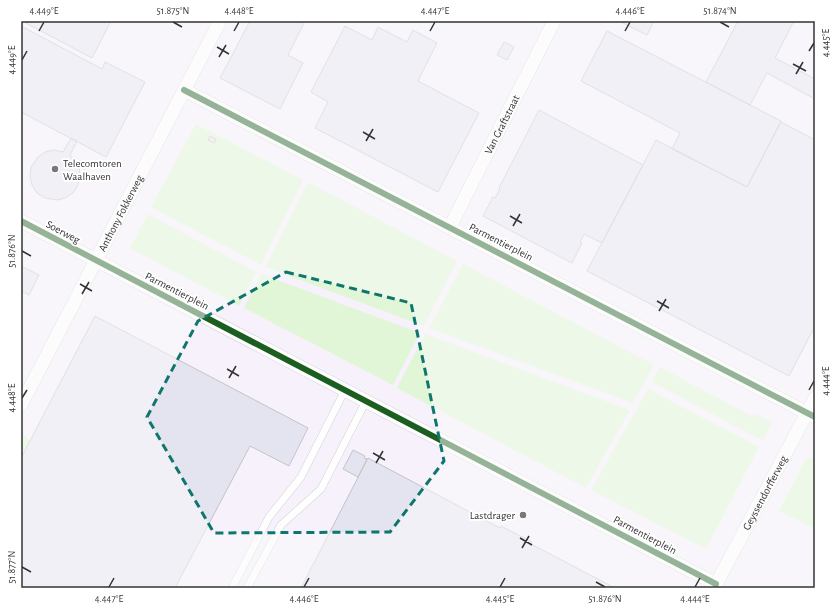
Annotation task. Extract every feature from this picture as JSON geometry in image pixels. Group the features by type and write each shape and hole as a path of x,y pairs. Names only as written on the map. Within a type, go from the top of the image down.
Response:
{"street":[{"name":"Anthony Fokkerweg","path":"21,405 220,21"},
{"name":"Van Graftstraat","path":"450,228 554,21"},
{"name":"Parmentierplein","path":"184,90 811,414"},
{"name":"Soerweg","path":"21,221 96,260"},
{"name":"Parmentierplein","path":"96,260 715,586"},
{"name":"Geyssendorfferweg","path":"715,586 811,414 815,398"}],"lane":[{"path":"232,588 269,517 301,477 345,390"},
{"path":"247,588 281,525 321,489 366,401"}],"highlighted area":[{"path":"286,272 411,303 444,461 390,532 214,533 147,417 198,321"}],"shaded area":[{"path":"21,21 815,21 815,588 21,588"}],"green space":[{"path":"196,124 303,180 261,265 151,207"},
{"path":"308,182 457,261 424,326 265,267"},
{"path":"148,214 256,272 239,306 130,248"},
{"path":"463,264 654,365 633,403 429,328"},
{"path":"261,274 420,333 393,385 244,308"},
{"path":"425,334 630,410 586,488 397,388"},
{"path":"660,367 752,416 754,413 772,423 763,441 652,382"},
{"path":"648,389 759,447 706,549 591,490"},
{"path":"21,434 31,440 21,458"},
{"path":"815,456 815,529 779,511 806,459"}],"building":[{"path":"22,21 111,21 92,58"},
{"path":"250,21 305,21 288,55 303,63 280,109 220,78"},
{"path":"619,21 654,21 647,35"},
{"path":"738,21 794,21 775,58 815,79 815,99 767,73 750,105 706,82"},
{"path":"21,26 102,69 105,62 145,82 106,157 21,112"},
{"path":"345,26 372,40 378,27 407,42 413,30 437,43 418,81 479,113 438,192 315,128 328,102 311,92"},
{"path":"607,31 781,121 747,187 672,149 680,133 581,81"},
{"path":"504,42 514,47 507,60 497,55"},
{"path":"539,110 643,165 602,243 584,234 580,242 582,243 572,263 483,216 493,197 495,198 500,189 499,188"},
{"path":"781,122 815,140 815,326 789,376 587,271 656,140 747,187"},
{"path":"210,136 216,139 214,143 208,140"},
{"name":"Telecomtoren Waalhaven","path":"71,138 77,141 70,155 79,167 80,176 78,185 73,193 65,198 57,200 45,198 37,193 32,185 30,176 31,167 38,157 45,152 54,150 63,152"},
{"path":"21,266 39,275 29,295 21,291"},
{"path":"95,316 308,428 289,466 250,446 175,588 21,588 21,458"},
{"path":"353,450 365,456 364,458 367,459 358,477 343,469"},
{"path":"368,458 500,528 501,526 532,542 531,544 615,588 301,588"}],"cycle path":[{"path":"184,90 815,417"},
{"path":"21,221 716,584"}],"place":[{"name":"Telecomtoren Waalhaven","path":"55,169"},
{"name":"Lastdrager","path":"523,515"}]}
